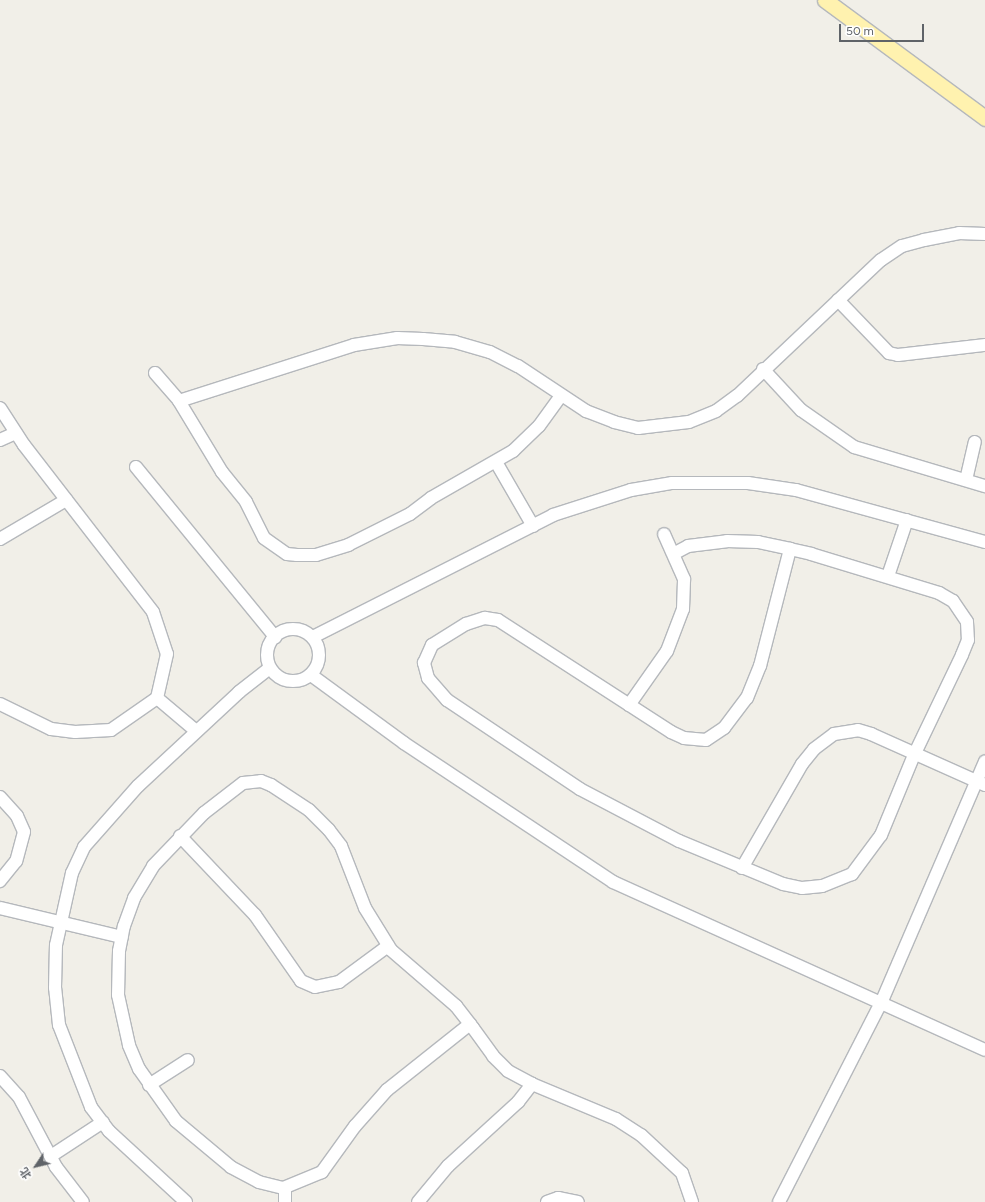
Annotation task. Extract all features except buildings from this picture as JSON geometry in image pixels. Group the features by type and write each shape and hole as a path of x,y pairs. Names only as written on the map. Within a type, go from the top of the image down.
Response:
{"main road":[{"path":"825,0 985,118"}],"street":[{"path":"179,401 354,345 397,338 455,342 490,352 518,366 561,396 614,422 638,428 659,427 716,411 881,260 902,246 959,233 985,234"},
{"path":"838,300 889,353 898,355 985,345"},
{"path":"763,369 801,410 854,447 985,486"},
{"path":"155,373 179,401 222,472 246,502 264,538 287,554 316,555 381,531 431,498 496,462 527,439 561,396"},
{"path":"0,408 16,433 66,500 153,612 161,628 167,654 157,698 127,721 111,730 96,732 52,729 0,704"},
{"path":"0,440 16,433"},
{"path":"966,480 975,442"},
{"path":"496,462 533,526"},
{"path":"136,467 275,637"},
{"path":"313,637 552,515 631,490 704,481 796,490 985,542"},
{"path":"0,539 66,500"},
{"path":"888,576 907,520"},
{"path":"630,705 667,651 683,609 685,585 675,553 664,534"},
{"path":"675,553 688,546 727,541 790,549 888,576 939,593 953,601 961,610 968,632 959,662 914,755 892,816 852,874 822,886 802,888 742,868 611,807 513,746 447,700 428,678 424,663 432,645 466,624 485,618 498,620 684,738 706,740 724,728 747,698 760,666 790,549"},
{"path":"298,629 313,637 320,654 311,675 292,682 283,680 270,668 267,652 275,637 298,629"},
{"path":"186,1202 102,1122 91,1107 59,1026 55,988 60,923 72,873 84,847 138,786 196,731 270,668"},
{"path":"311,675 404,743 613,882 985,1050"},
{"path":"157,698 196,731"},
{"path":"742,868 802,764 822,742 834,734 858,730 981,783"},
{"path":"779,1202 881,1003 981,783 985,761"},
{"path":"470,1024 387,1090 355,1126 322,1172 285,1188 259,1182 231,1167 176,1121 149,1085 129,1045 121,1016 117,973 122,937 143,881 180,836 232,788 253,781 271,785 309,810 342,846 365,908 388,946 456,1006 470,1024 493,1056 508,1071 532,1084 616,1119 641,1135 682,1173 692,1202"},
{"path":"0,796 17,816 24,832 16,861 0,881"},
{"path":"180,836 255,915 301,981 315,987 340,982 388,946"},
{"path":"0,908 122,937"},
{"path":"149,1085 188,1060"},
{"path":"0,1076 19,1097 51,1156 83,1202"},
{"path":"418,1202 448,1166 518,1102 532,1084"},
{"path":"51,1156 102,1122"},
{"path":"285,1188 285,1202"},
{"path":"547,1202 558,1198 578,1202"}]}
